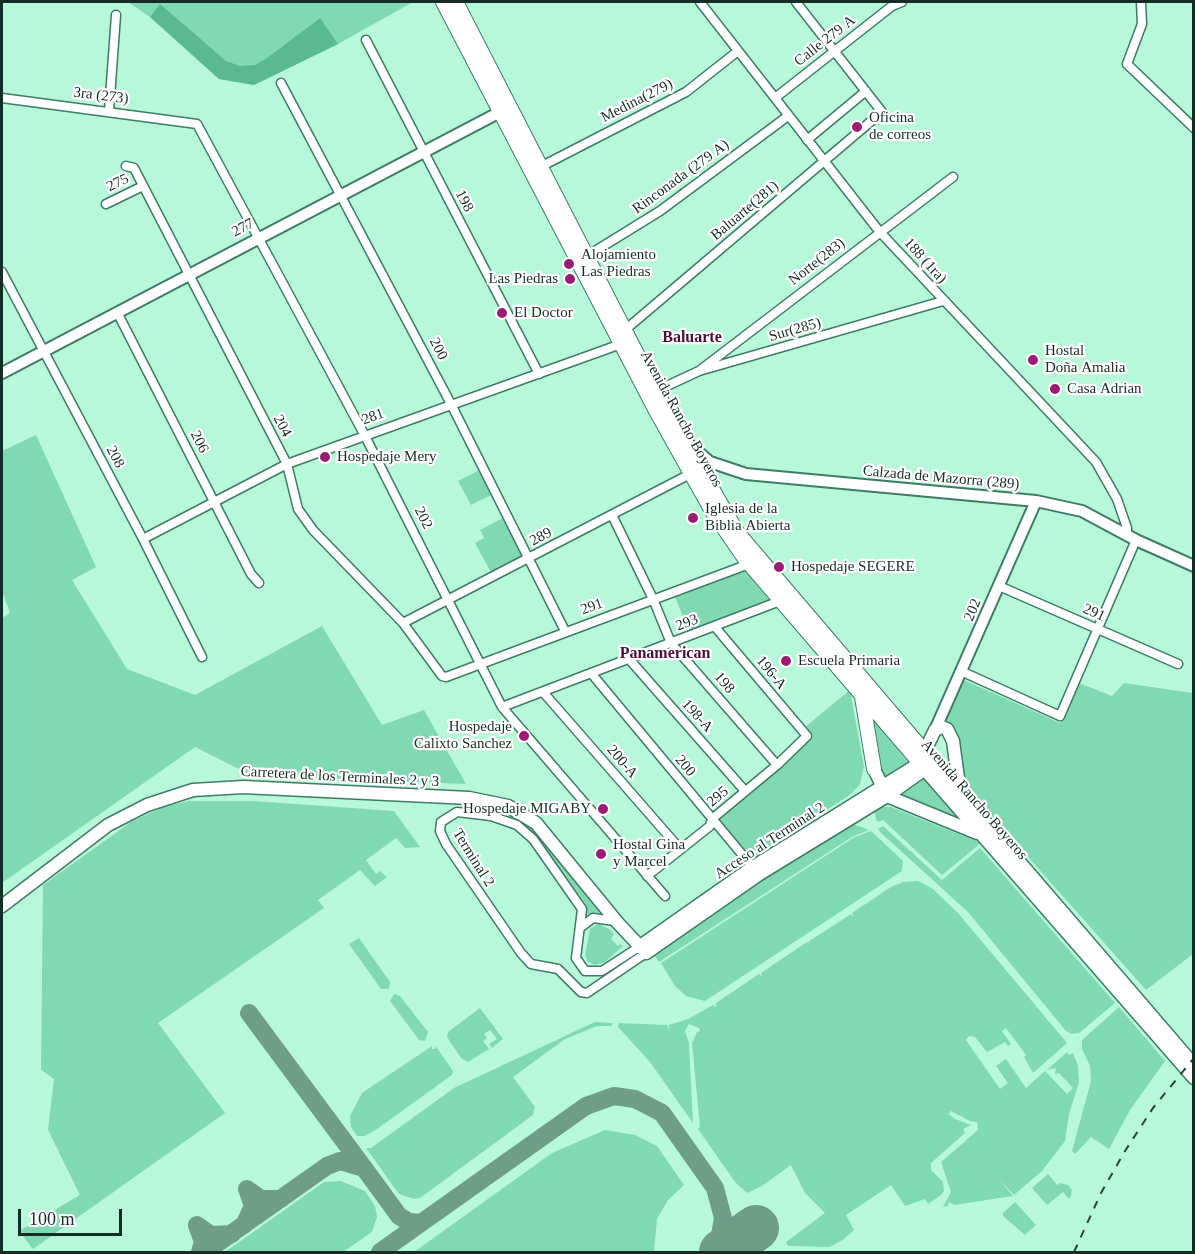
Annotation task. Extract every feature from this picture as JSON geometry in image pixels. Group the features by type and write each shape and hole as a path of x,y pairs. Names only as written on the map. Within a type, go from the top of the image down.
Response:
{"highway":[{"name":"Avenida Rancho Boyeros","path":"442,2 690,474 724,530 780,601 923,761"},
{"name":"Avenida Rancho Boyeros","path":"456,2 656,391 737,532 923,761"},
{"path":"862,695 874,769"}],"main road":[{"path":"923,761 940,729 953,741 960,794"},
{"name":"Acceso al Terminal 2","path":"755,871 884,792 923,761"},
{"name":"Avenida Rancho Boyeros","path":"923,761 960,794 1194,1065"},
{"name":"Avenida Rancho Boyeros","path":"923,761 986,838 1194,1078"},
{"path":"874,769 884,792 986,838"},
{"path":"867,798 874,769"},
{"name":"Carretera de los Terminales 2 y 3","path":"2,906 108,825 167,797 193,790 243,787 469,798 508,806 536,823 551,838 642,950"},
{"name":"Acceso al Terminal 2","path":"642,950 755,871 867,798 884,792"}],"street":[{"name":"188 (1ra)","path":"700,2 879,231 1096,462 1118,499 1131,538"},
{"path":"796,2 866,91 807,140"},
{"name":"Calle 279 A","path":"775,98 890,4 902,2"},
{"path":"1141,2 1142,24 1127,64 1194,128"},
{"path":"109,111 116,15"},
{"name":"198","path":"366,39 539,374"},
{"name":"Medina(279)","path":"542,166 686,92 738,51"},
{"name":"200","path":"281,83 342,194 451,404 565,631"},
{"name":"Baluarte(281)","path":"625,330 882,112 866,91"},
{"name":"3ra (273)","path":"2,98 197,124"},
{"name":"277","path":"2,373 500,111"},
{"name":"Rinconada (279 A)","path":"587,256 660,210 788,116"},
{"name":"202","path":"197,124 364,434 482,663 502,707 665,896"},
{"name":"204","path":"126,166 134,168 187,275 287,464 298,509 313,530 404,623 444,677"},
{"name":"Norte(283)","path":"699,371 879,231 953,177"},
{"name":"275","path":"106,204 143,186"},
{"name":"208","path":"2,272 143,539 202,657"},
{"name":"Sur(285)","path":"656,391 699,371 943,301"},
{"name":"206","path":"117,312 251,574 259,582"},
{"name":"281","path":"143,539 287,464 364,434 621,344"},
{"name":"Calzada de Mazorra (289)","path":"683,439 710,462 746,474 885,489 1036,501 1082,511 1131,538 1194,566"},
{"name":"289","path":"404,623 690,474"},
{"name":"202","path":"940,729 944,712 1036,501"},
{"name":"198","path":"612,515 653,599 671,643 777,765"},
{"path":"963,672 1060,716 1131,538"},
{"name":"291","path":"444,677 750,564"},
{"name":"291","path":"999,586 1178,664"},
{"name":"293","path":"502,707 780,601"},
{"name":"196-A","path":"715,627 807,736"},
{"name":"198-A","path":"629,659 745,790"},
{"name":"200","path":"591,674 755,871"},
{"name":"200-A","path":"543,692 680,849"},
{"name":"295","path":"647,876 710,826 712,819 777,765 807,736"},
{"name":"Terminal 2","path":"454,813 475,813 504,819 525,831 547,856 580,905 582,911 576,961 587,972 602,971 642,950 587,993 581,992 560,971 531,964 521,953 446,844 440,831 443,819 454,813"},
{"path":"580,930 585,921 593,918 617,922"}],"green space":[{"path":"128,2 413,2 338,44 254,85 219,79 150,17"},
{"path":"160,4 226,61 240,66 255,65 267,58 320,18 338,44 254,85 219,79 150,17"},
{"path":"36,435 96,567 72,580 127,669 195,695 322,626 382,725 424,710 466,784 251,775 195,747 2,883 2,618 10,613 2,591 2,451"},
{"path":"480,470 493,494 471,505 458,481"},
{"path":"505,517 525,557 492,574 475,543 484,538 480,530"},
{"path":"745,571 770,601 689,631 675,597"},
{"path":"964,680 1060,723 1079,683 1112,696 1124,683 1193,693 1193,954 1146,990 966,787 962,777 959,741 950,728 947,717"},
{"path":"850,690 864,767 860,784 851,794 752,858 719,820 812,739 805,727"},
{"path":"872,717 908,762 884,778 881,777"},
{"path":"922,777 960,819 897,795"},
{"path":"188,801 254,801 394,811 420,847 405,848 396,838 366,860 376,874 380,871 387,877 375,886 360,870 318,900 324,908 158,1023 225,1113 33,1249 19,1231 80,1195 48,1130 54,1079 41,1070 43,885 131,822 161,808"},
{"path":"469,806 510,813 530,825 604,912 586,914 586,904 546,849 536,836 516,820 491,812 458,808"},
{"path":"883,807 891,807 981,843 942,875 883,820 878,822 876,820 875,812"},
{"path":"850,823 869,830 852,837 659,962 654,955 654,952 772,870"},
{"path":"883,826 942,880 980,848 1115,1003 1079,1033 1072,1034 1066,1031 968,912 880,832 878,829"},
{"path":"871,831 903,861 902,871 705,1001 686,996 675,986 661,963 853,838"},
{"path":"918,881 933,889 958,913 1067,1043 1033,1073 1024,1057 1026,1055 1006,1028 1002,1031 1011,1044 1008,1046 1005,1042 987,1052 975,1037 969,1036 966,1040 1000,1089 1008,1083 996,1066 1006,1059 1026,1088 1045,1071 1067,1094 1073,1088 1059,1073 1055,1074 1056,1068 1047,1070 1067,1052 1069,1055 1073,1053 1078,1066 1079,1082 1069,1114 1065,1141 1042,1171 1014,1195 999,1179 1013,1196 954,1205 949,1202 948,1206 943,1207 951,1192 941,1162 978,1130 977,1122 970,1121 951,1111 949,1114 955,1119 971,1125 963,1129 965,1133 931,1163 931,1170 943,1182 944,1191 941,1195 928,1204 925,1199 905,1206 891,1185 846,1215 854,1230 844,1239 830,1247 788,1246 786,1242 825,1213 805,1193 791,1165 762,1186 747,1193 735,1182 698,1129 700,1127 692,1043 697,1032 700,1031 699,1028 689,1024 685,1031 689,1043 693,1123 650,1062 618,1027 619,1023 667,1025 669,1030 669,1025 688,1019 713,1005 716,1007 716,1003 759,974 762,977 761,973 807,942 811,946 808,942 851,914 854,917 852,913 891,887 903,882"},
{"path":"598,924 609,929 614,934 611,939 618,946 620,944 623,946 605,962 595,965 588,962 585,955 590,929"},
{"path":"359,938 390,982 389,989 381,989 349,944"},
{"path":"394,994 400,996 428,1032 425,1041 419,1040 390,1001"},
{"path":"1119,1007 1165,1061 1130,1110 1109,1149 1091,1137 1075,1154 1072,1151 1091,1081 1090,1066 1082,1049 1082,1040"},
{"path":"480,1008 503,1039 492,1048 489,1044 497,1039 490,1030 484,1034 487,1038 483,1041 489,1049 468,1062 461,1058 447,1037 448,1032"},
{"path":"595,1022 613,1023 612,1026 597,1026 565,1039 513,1077 535,1107 533,1115 420,1198 414,1199 399,1194 366,1148 371,1148 454,1088"},
{"path":"432,1046 432,1049 435,1049 435,1046 453,1071 452,1075 377,1129 365,1136 357,1136 351,1127 350,1116 362,1093"},
{"path":"605,1130 635,1135 657,1146 684,1185 668,1200 657,1219 654,1252 414,1252 552,1153"},
{"path":"1048,1174 1057,1185 1060,1183 1068,1185 1072,1190 1069,1199 1063,1192 1047,1205 1032,1188"},
{"path":"341,1181 365,1191 375,1206 377,1217 372,1232 343,1252 225,1252 324,1182"},
{"path":"1015,1202 1036,1225 1025,1235 1003,1216 1003,1213"}],"taxiway":[{"path":"249,1013 364,1168"},
{"path":"380,1252 586,1106 614,1096 635,1099 662,1113 715,1188 723,1218 719,1241 713,1252"},
{"path":"205,1252 327,1166 340,1161 364,1168 399,1216 409,1222 421,1223"},
{"path":"244,1225 253,1206 247,1189 261,1199 281,1199"},
{"path":"200,1252 203,1242 197,1225 211,1235 232,1234"}],"runway":[{"path":"722,1252 756,1228"}],"railway":[{"path":"1074,1252 1101,1193 1125,1151 1153,1108 1194,1058"}],"place":[{"name":"Oficina de correos","path":"857,127"},
{"name":"Alojamiento Las Piedras","path":"569,264"},
{"name":"Las Piedras","path":"570,279"},
{"name":"El Doctor","path":"502,313"},
{"name":"Hostal Doña Amalia","path":"1033,360"},
{"name":"Casa Adrian","path":"1055,389"},
{"name":"Hospedaje Mery","path":"325,457"},
{"name":"Iglesia de la Biblia Abierta","path":"693,518"},
{"name":"Hospedaje SEGERE","path":"779,567"},
{"name":"Escuela Primaria","path":"786,661"},
{"name":"Hospedaje Calixto Sanchez","path":"524,736"},
{"name":"Hospedaje MIGABY","path":"603,809"},
{"name":"Hostal Gina y Marcel","path":"601,854"}],"district":[{"name":"Baluarte","path":"692,338"},
{"name":"Panamerican","path":"665,654"}]}
